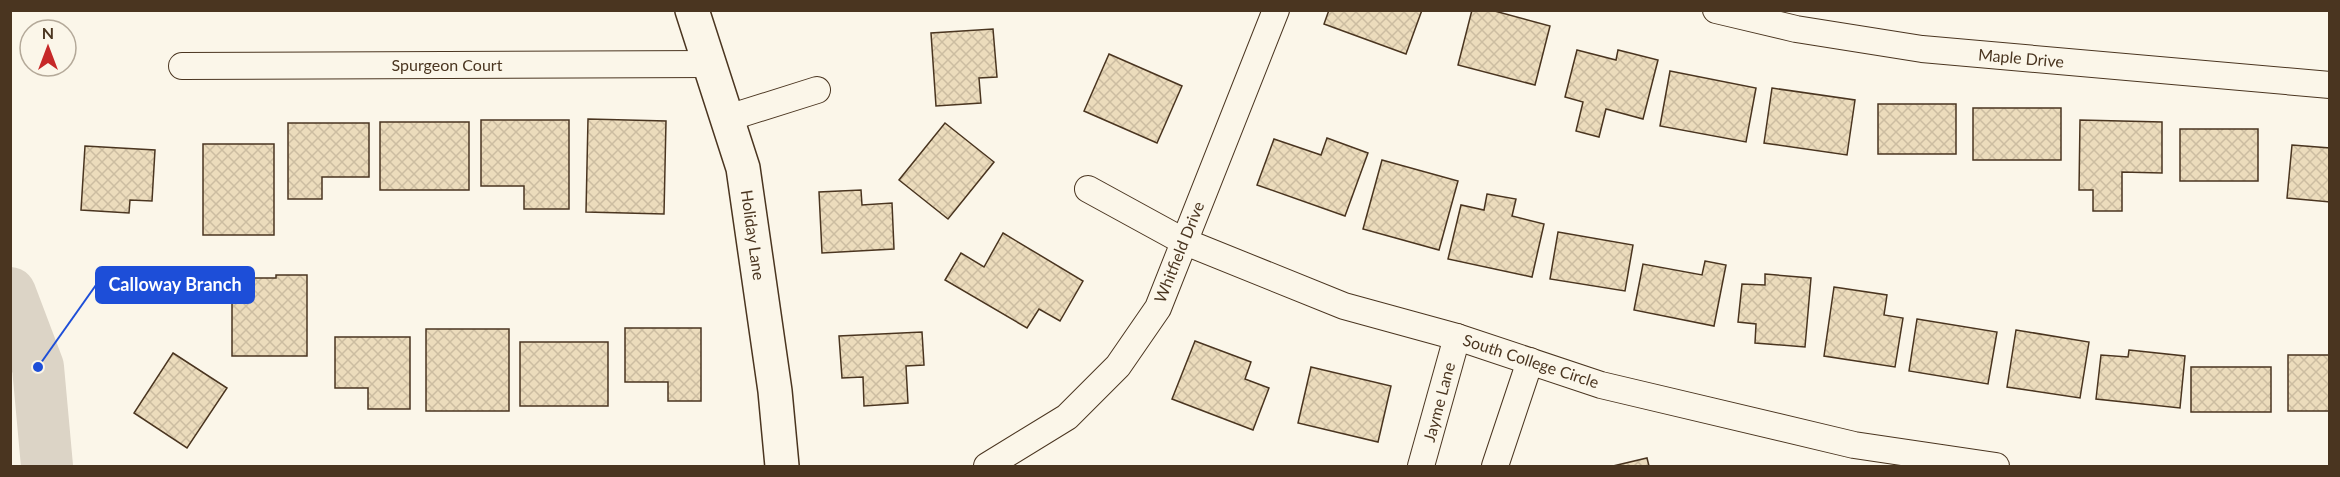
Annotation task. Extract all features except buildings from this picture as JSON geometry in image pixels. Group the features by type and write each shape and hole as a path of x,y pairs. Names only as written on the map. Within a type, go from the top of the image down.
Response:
{"street":[{"name":"Holiday Lane","path":"692,10 743,168 775,391 782,466"},
{"name":"Whitfield Drive","path":"987,466 1067,417 1118,366 1158,308 1276,10"},
{"name":"Maple Drive","path":"1716,10 1796,29 1922,49 2330,85"},
{"name":"Spurgeon Court","path":"182,66 711,64"},
{"path":"728,118 817,90"},
{"name":"South College Circle","path":"1088,189 1183,242 1344,306 1457,337 1600,385 1854,445 1996,466"},
{"name":"Jayme Lane","path":"1421,466 1457,337"},
{"path":"1495,466 1530,361"}],"waterway":[{"path":"10,293 38,367 47,466"}],"place":[{"name":"Calloway Branch","path":"38,367"}]}
